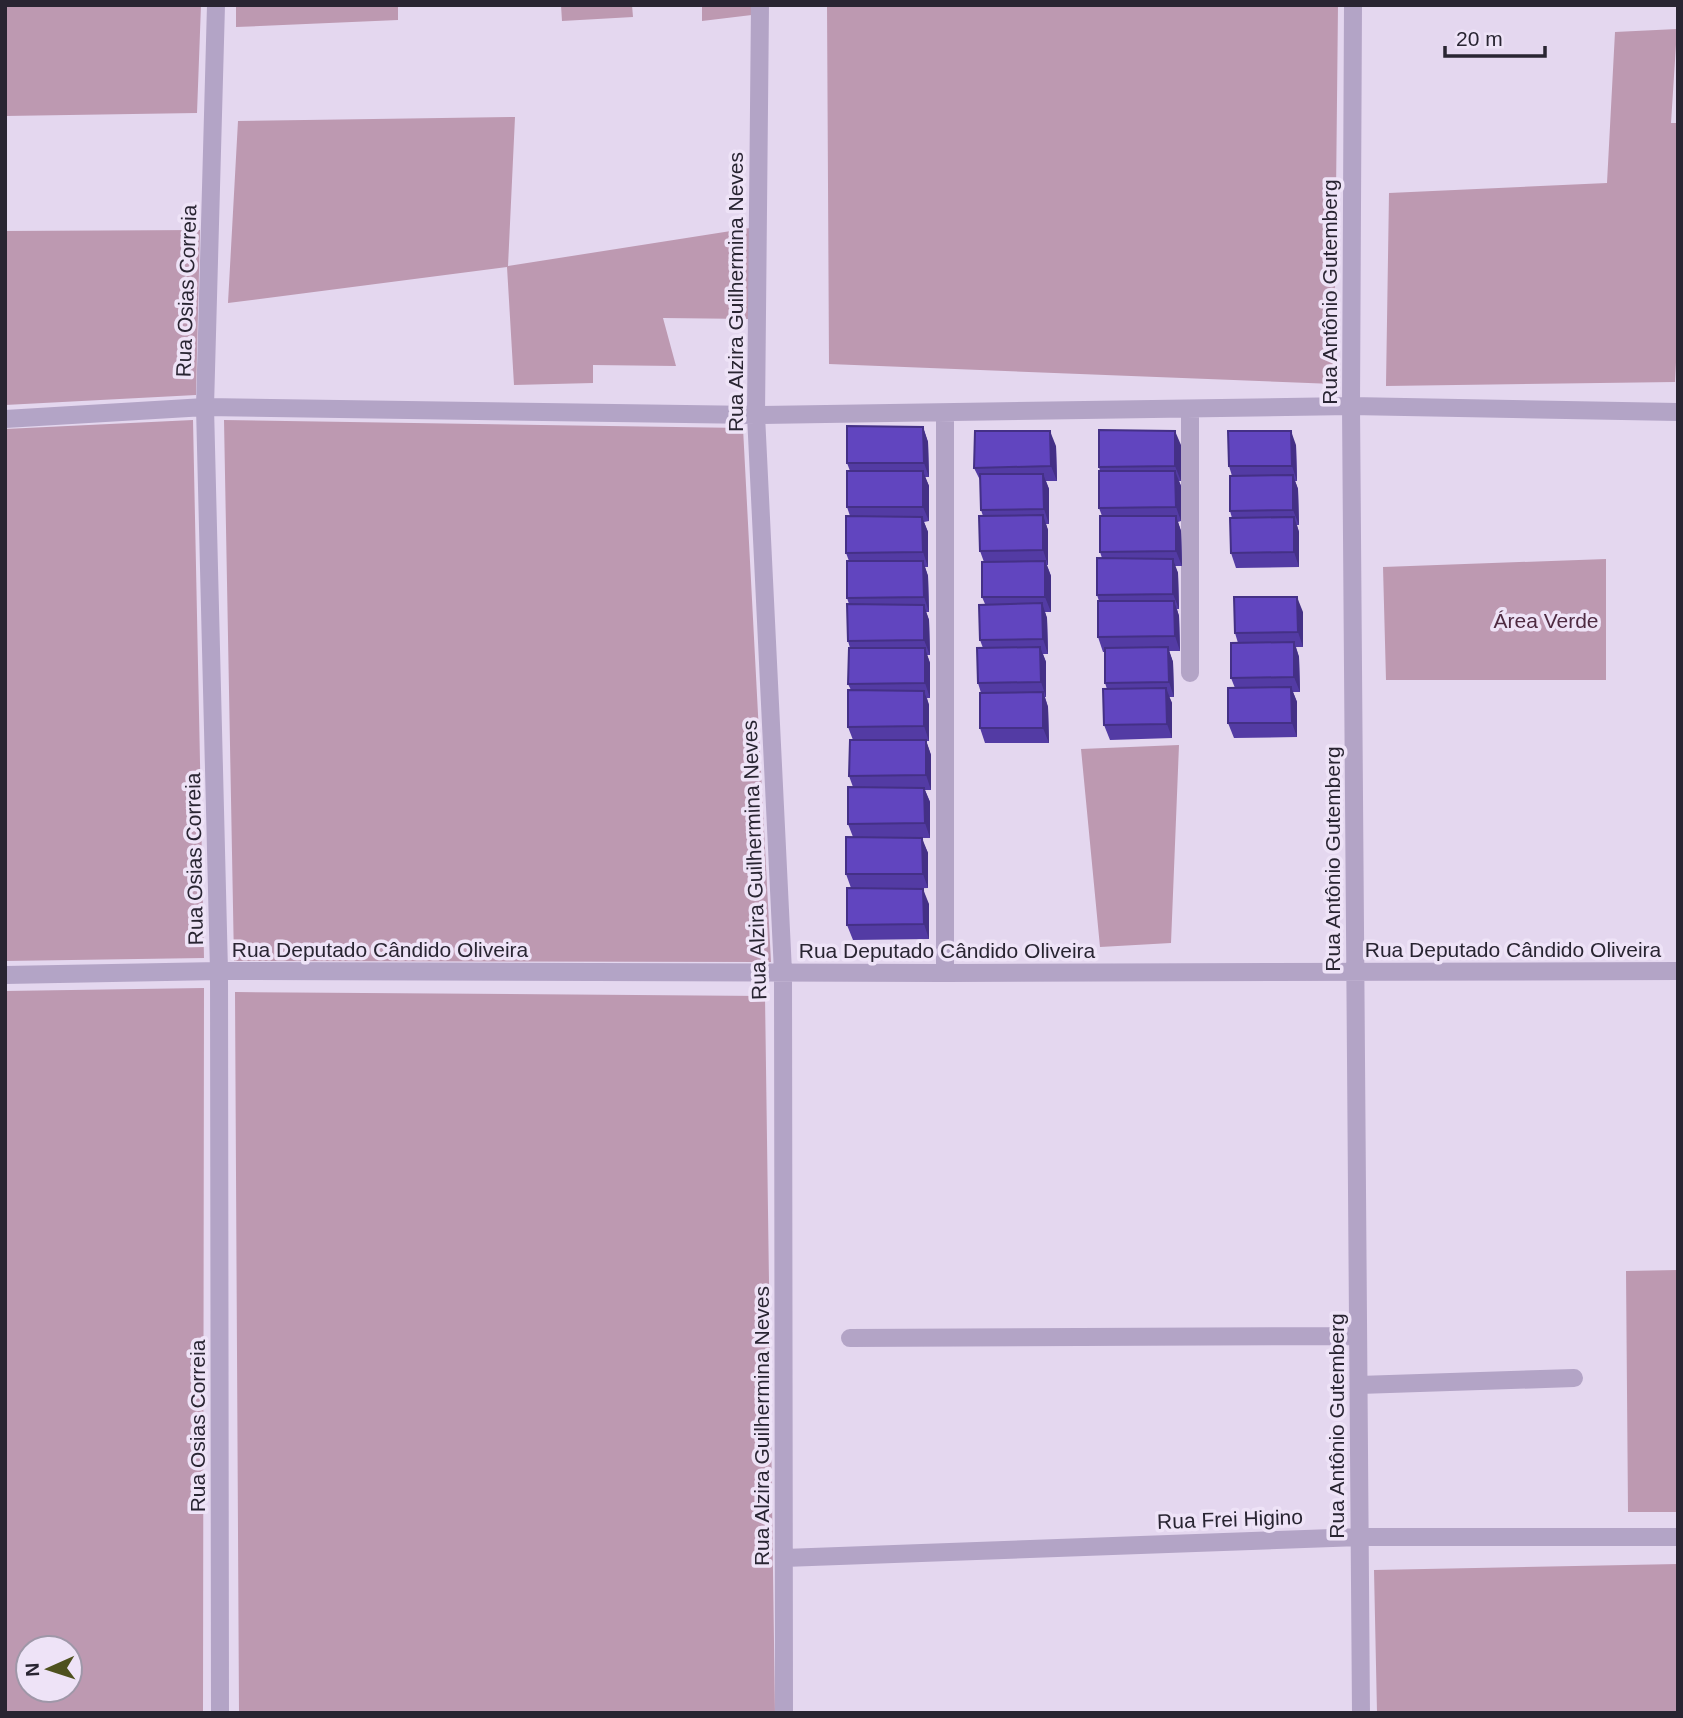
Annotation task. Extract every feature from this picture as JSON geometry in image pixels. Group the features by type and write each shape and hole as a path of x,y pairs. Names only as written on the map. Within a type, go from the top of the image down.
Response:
{"street":[{"name":"Rua Osias Correia","path":"216,5 205,407 219,971 219,1713"},
{"name":"Rua Alzira Guilhermina Neves","path":"760,5 756,415 783,972 784,1713"},
{"name":"Rua Antônio Gutemberg","path":"1353,5 1351,406 1361,1713"},
{"path":"5,419 205,407 756,415 1351,406 1678,412"},
{"path":"1190,409 1190,673"},
{"path":"945,413 945,973"},
{"name":"Rua Deputado Cândido Oliveira","path":"5,975 219,971 1678,971"},
{"path":"850,1338 1358,1336"},
{"path":"1359,1385 1574,1378"},
{"name":"Rua Frei Higino","path":"784,1558 1360,1537 1678,1537"}],"green space":[{"path":"5,5 201,5 197,113 5,116"},
{"path":"236,5 398,5 398,20 236,27"},
{"path":"561,5 632,5 633,17 562,21"},
{"path":"702,5 759,5 760,14 702,21"},
{"path":"827,5 1338,5 1334,384 829,364"},
{"path":"1677,29 1671,123 1678,123 1678,324 1675,382 1386,386 1389,193 1607,183 1615,32"},
{"path":"515,117 508,266 750,228 750,319 663,318 676,366 593,365 593,383 514,385 507,267 228,303 238,121"},
{"path":"200,230 196,395 5,405 5,231"},
{"path":"193,420 204,958 5,961 5,429"},
{"path":"224,420 743,428 771,962 234,961"},
{"name":"Área Verde","path":"1606,559 1606,680 1386,680 1383,567"},
{"path":"1179,745 1171,943 1100,947 1081,749"},
{"path":"204,988 203,1713 5,1713 5,991"},
{"path":"235,992 765,996 775,1713 239,1713"},
{"path":"1678,1270 1678,1512 1628,1512 1626,1271"},
{"path":"1678,1564 1678,1713 1377,1713 1374,1570"}],"building":[{"path":"847,426 923,427 924,463 847,463"},
{"path":"1099,430 1175,431 1175,466 1099,467"},
{"path":"975,431 1050,431 1051,466 974,468"},
{"path":"1228,431 1291,431 1292,466 1229,466"},
{"path":"847,471 923,471 923,507 847,507"},
{"path":"1099,471 1175,471 1176,507 1099,508"},
{"path":"980,474 1043,474 1044,509 981,510"},
{"path":"1293,475 1293,510 1230,511 1230,476"},
{"path":"1043,515 1043,550 980,551 979,516"},
{"path":"846,516 922,517 923,552 846,553"},
{"path":"1100,516 1176,516 1176,551 1100,552"},
{"path":"1294,517 1294,552 1231,553 1230,518"},
{"path":"1097,558 1173,559 1173,594 1097,595"},
{"path":"847,561 923,561 924,597 847,598"},
{"path":"1045,561 1045,597 982,597 982,562"},
{"path":"1234,597 1297,597 1298,632 1235,633"},
{"path":"1098,601 1174,601 1175,636 1098,637"},
{"path":"1042,603 1043,639 980,640 979,605"},
{"path":"847,604 924,605 924,640 848,641"},
{"path":"1294,642 1294,677 1231,678 1231,643"},
{"path":"1040,647 1041,682 978,683 977,648"},
{"path":"1168,647 1169,682 1105,683 1105,648"},
{"path":"849,648 925,648 925,683 848,684"},
{"path":"1291,687 1292,723 1228,723 1228,688"},
{"path":"1166,688 1167,724 1104,725 1103,689"},
{"path":"848,690 924,691 924,726 848,727"},
{"path":"1043,692 1043,728 980,728 980,693"},
{"path":"850,740 926,740 926,775 849,776"},
{"path":"848,787 924,788 925,823 848,824"},
{"path":"846,837 922,838 923,874 846,874"},
{"path":"847,888 923,889 924,924 847,925"}]}
